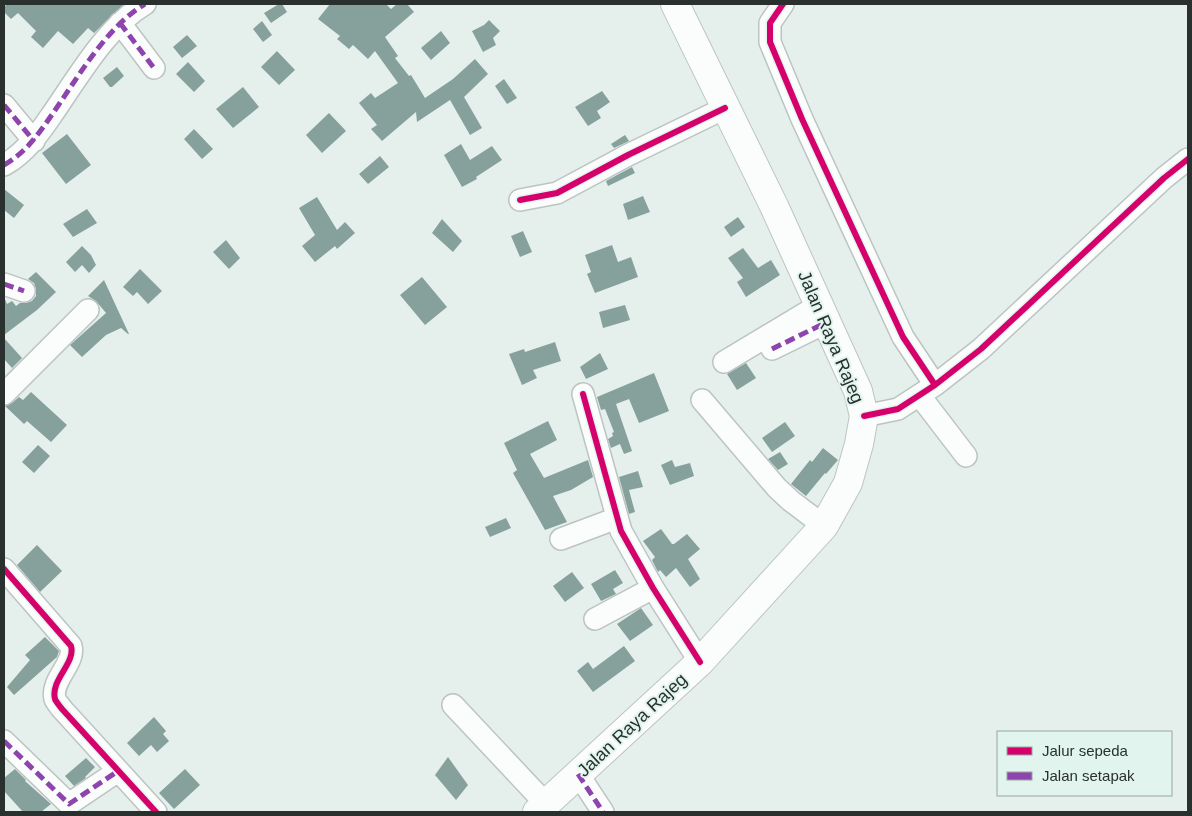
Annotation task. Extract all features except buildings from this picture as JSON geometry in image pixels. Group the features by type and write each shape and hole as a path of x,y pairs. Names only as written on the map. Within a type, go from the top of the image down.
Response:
{"main road":[{"name":"Jalan Raya Rajeg","path":"542,808 700,662 824,526 848,483 859,444 864,416 858,391 823,313 675,4"}],"street":[{"path":"4,166 14,160 34,141 113,29 145,4"},
{"path":"783,4 770,24 770,42 802,119 928,391 966,456"},
{"path":"120,23 154,68"},
{"path":"4,105 34,141"},
{"path":"520,200 557,193 628,155 726,108"},
{"path":"864,416 898,409 928,391 981,349 1164,178 1188,159"},
{"path":"4,284 24,291"},
{"path":"4,394 88,310"},
{"path":"772,349 823,313"},
{"path":"724,362 823,313"},
{"path":"582,394 621,532 653,588 700,662"},
{"path":"702,400 777,488 790,501 824,526"},
{"path":"561,539 616,518"},
{"path":"4,569 71,646 72,652 56,686 55,698 156,812"},
{"path":"595,619 653,588"},
{"path":"453,705 542,808"},
{"path":"4,741 64,808 118,771"},
{"path":"578,774 603,812"}],"marked path":[{"path":"4,165 25,149 36,137 105,40 131,14 145,4"},
{"path":"120,23 154,68"},
{"path":"4,105 34,141"},
{"path":"4,284 24,291"},
{"path":"772,349 827,322"},
{"path":"4,741 69,804 118,771"},
{"path":"578,774 603,812"}],"cycle path":[{"path":"783,4 770,23 770,42 802,119 903,337 935,385"},
{"path":"520,200 557,193 628,155 725,108"},
{"path":"864,416 898,409 935,385 981,349 1164,178 1188,159"},
{"path":"583,394 621,531 653,588 700,662"},
{"path":"4,569 71,646 70,659 59,678 54,692 56,701 156,812"}]}
